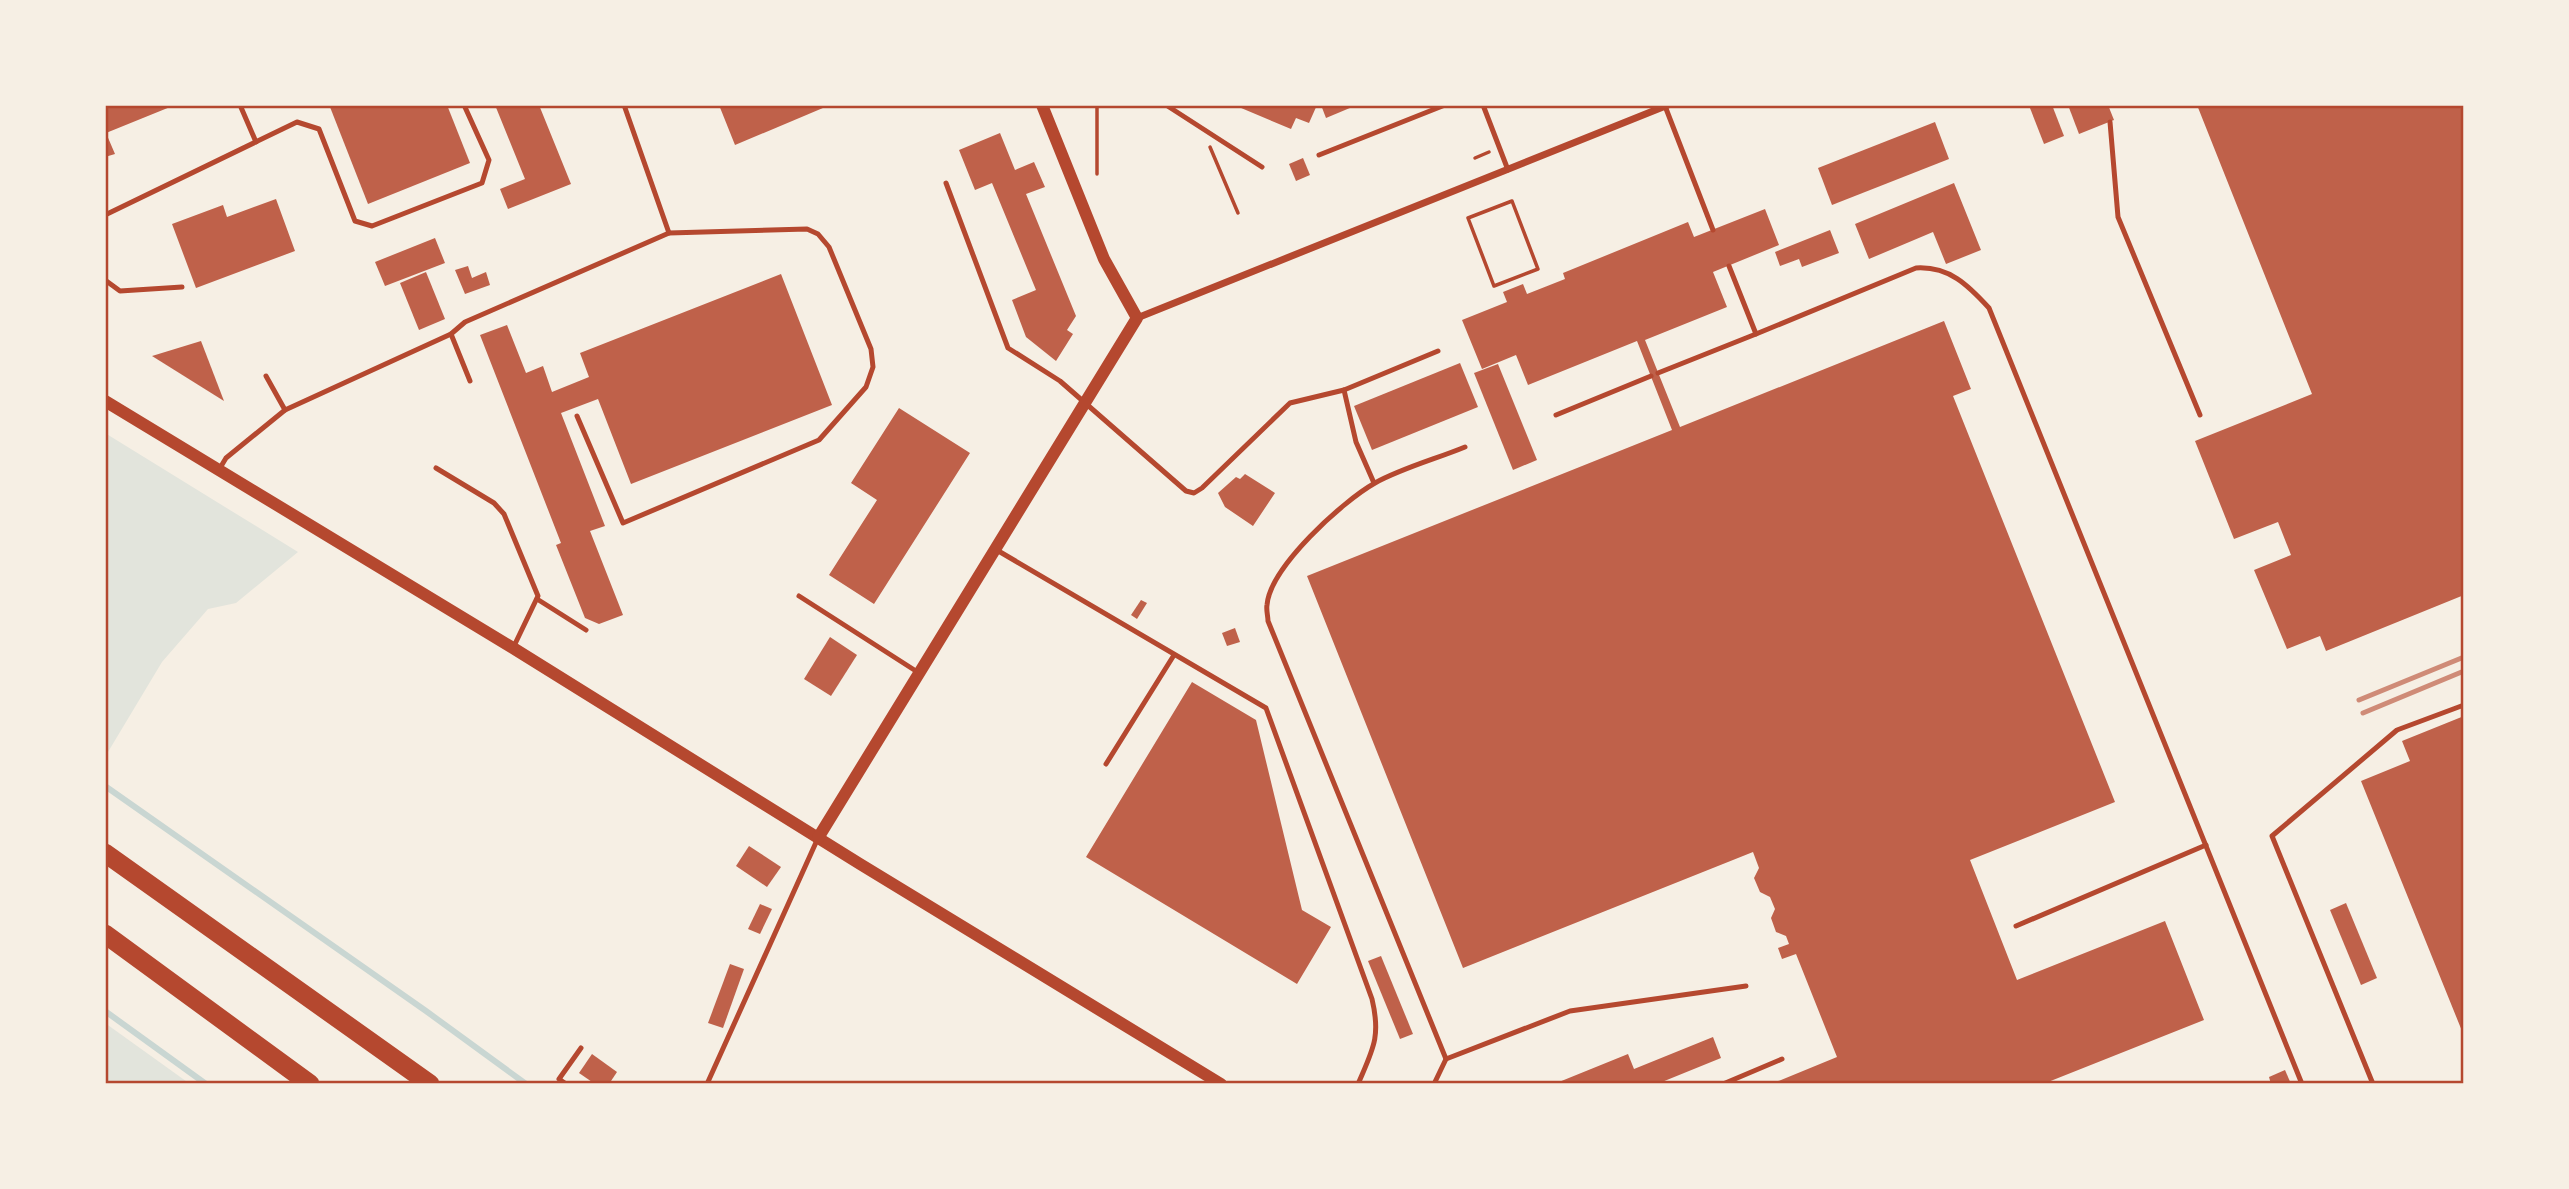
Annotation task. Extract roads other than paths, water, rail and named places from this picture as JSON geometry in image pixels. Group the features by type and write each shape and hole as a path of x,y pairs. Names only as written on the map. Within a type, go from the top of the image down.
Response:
{"highway":[{"path":"105,853 430,1084"},
{"path":"105,934 310,1084"}],"street":[{"path":"1042,105 1104,260 1137,318"},
{"path":"818,838 1137,318 1667,106"},
{"path":"105,401 513,648 1221,1084"}],"lane":[{"path":"240,105 256,142"},
{"path":"105,215 297,122 319,129 355,221 372,226 482,183 489,160 464,105"},
{"path":"624,105 669,233"},
{"path":"1166,105 1262,167"},
{"path":"1319,155 1445,105"},
{"path":"1483,105 1507,170"},
{"path":"1667,106 1713,230"},
{"path":"2110,122 2118,217 2200,415"},
{"path":"946,183 1009,348 1085,402 1186,491 1194,493 1202,488 1290,403 1344,390 1438,351"},
{"path":"218,471 226,458 285,410 451,334 466,322 669,233 807,229 818,234 829,247 871,349 873,367 866,387 819,440 623,523 578,416"},
{"path":"1729,265 1756,334"},
{"path":"1658,373 1916,268 1930,267 1946,271 1963,281 1989,308 2302,1084"},
{"path":"105,280 120,291 182,287"},
{"path":"451,334 470,381"},
{"path":"266,376 285,410"},
{"path":"1556,415 1651,376"},
{"path":"1344,390 1356,442 1374,483"},
{"path":"1446,1059 1268,621 1267,604 1272,586 1288,562 1321,524 1374,483 1465,447"},
{"path":"436,468 500,508 538,593 513,648"},
{"path":"995,548 1266,708 1378,1024 1372,1052 1358,1084"},
{"path":"799,596 919,673"},
{"path":"537,600 586,630"},
{"path":"1106,764 1174,655"},
{"path":"2373,1084 2272,836 2396,730 2464,705"},
{"path":"707,1084 818,838"},
{"path":"2016,926 2206,845"},
{"path":"1434,1084 1446,1059 1570,1010 1746,986"},
{"path":"566,1084 559,1079 581,1048"},
{"path":"1723,1084 1782,1059"}],"waterway":[{"path":"105,786 526,1084"},
{"path":"105,1011 206,1084"}],"railway":[{"path":"2359,700 2464,657"},
{"path":"2363,713 2464,671"}]}
